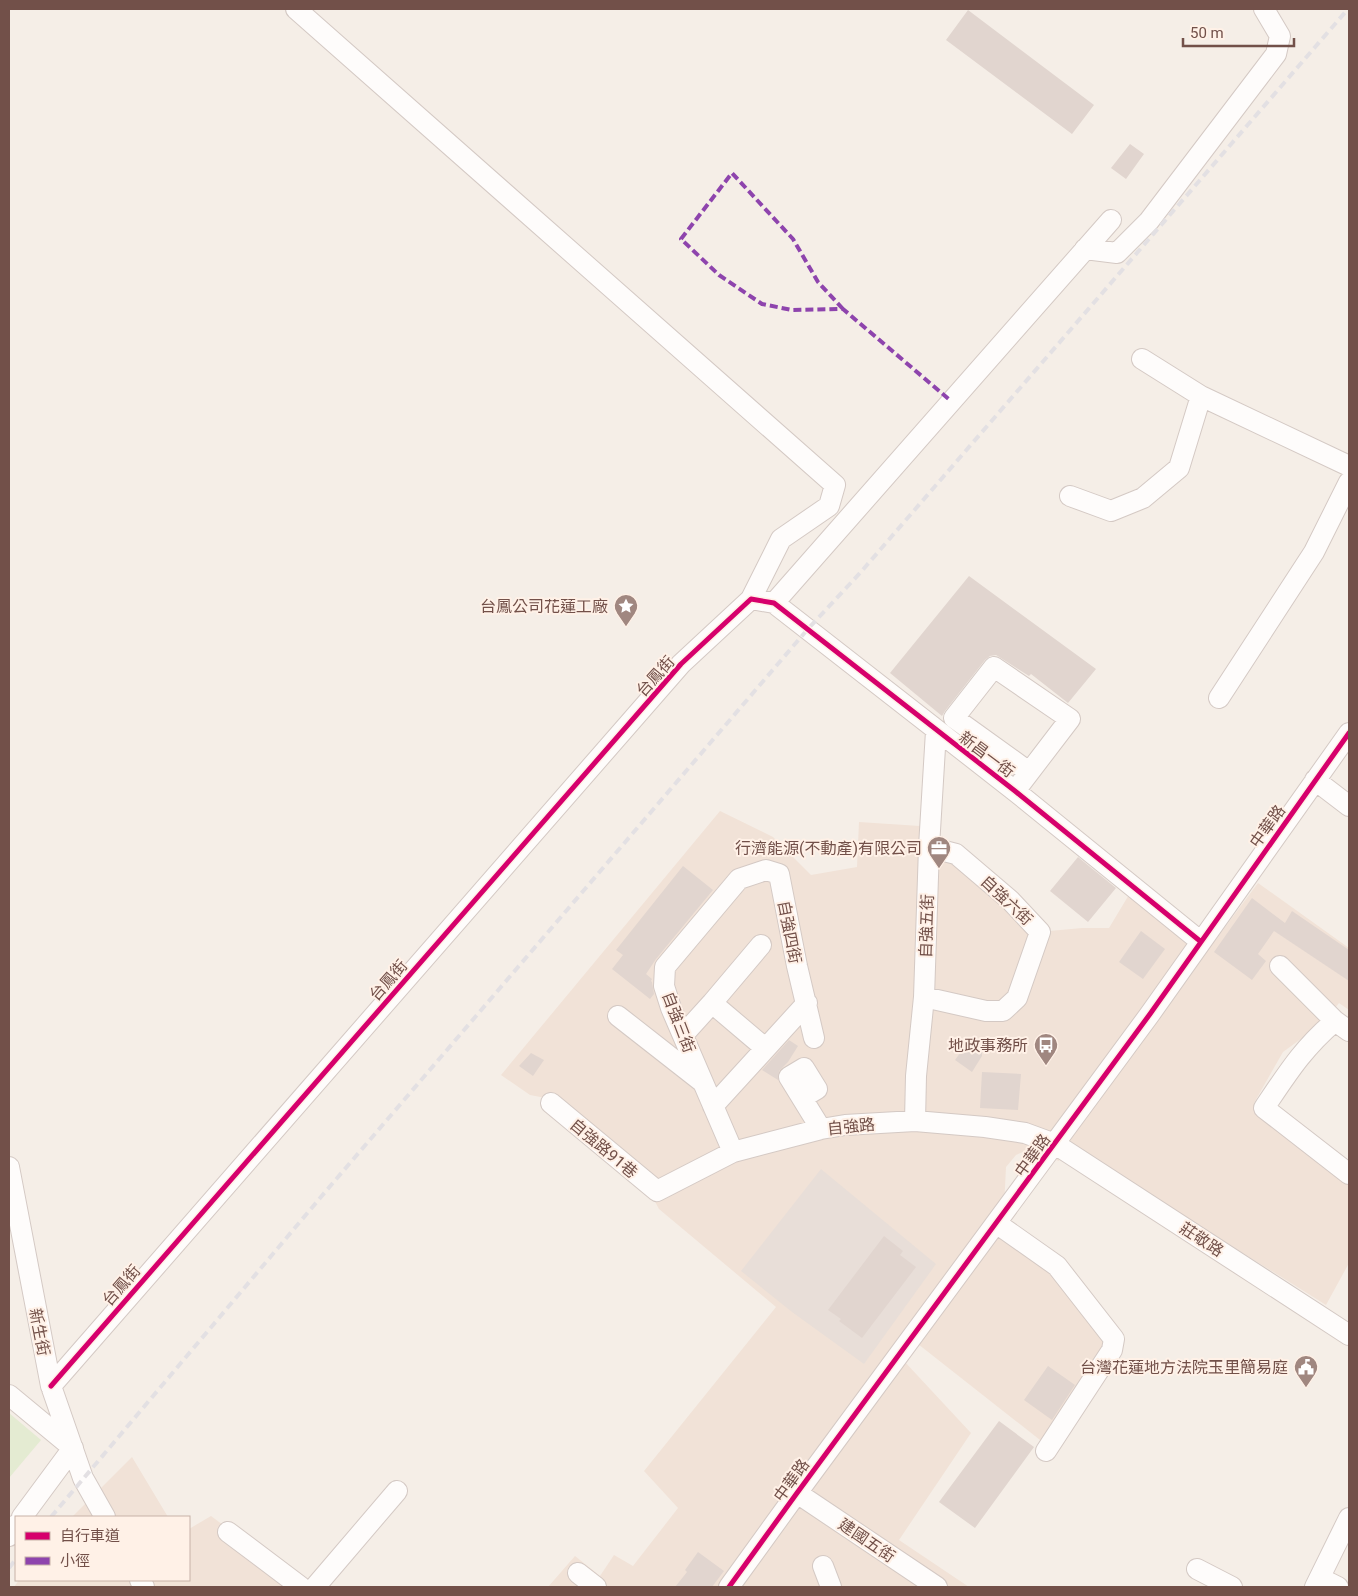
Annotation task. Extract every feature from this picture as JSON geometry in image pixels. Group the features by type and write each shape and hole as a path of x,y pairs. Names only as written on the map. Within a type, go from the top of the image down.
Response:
{"street":[{"path":"296,9 835,485 829,506 781,539 751,599"},
{"path":"1085,249 1117,253 1149,221 1276,54 1280,36 1264,9"},
{"path":"774,603 1111,220"},
{"path":"1142,359 1201,396 1349,466"},
{"path":"1070,496 1111,511 1143,498 1179,468 1201,396"},
{"path":"1219,698 1314,552 1349,482"},
{"name":"新昌一街","path":"751,599 774,603 1014,791 1200,941"},
{"name":"台鳳街","path":"50,1386 681,664 751,599"},
{"path":"1014,791 1029,772 1070,719 994,667 954,718 1029,772"},
{"name":"自強五街","path":"915,1121 916,1076 924,997 929,847 936,731"},
{"name":"中華路","path":"729,1587 1150,1014 1200,941 1349,734"},
{"path":"1315,780 1349,806"},
{"name":"自強六街","path":"924,997 986,1011 1003,1011 1017,998 1040,932 1010,900 956,854 929,847"},
{"name":"自強四街","path":"766,870 779,874 797,966 814,1038"},
{"name":"自強三街","path":"733,1152 671,1008 664,986 665,967 739,879 766,870"},
{"path":"683,1035 761,945"},
{"path":"1280,966 1342,1026 1318,1035 1294,1062 1264,1108 1349,1174"},
{"path":"712,1003 765,1048"},
{"path":"713,1106 807,1003"},
{"path":"618,1016 703,1082"},
{"path":"802,1098 821,1129"},
{"name":"自強路91巷","path":"551,1104 656,1192"},
{"name":"自強路","path":"656,1192 733,1152 821,1129 845,1125 915,1121 985,1127 1025,1133 1055,1144"},
{"name":"莊敬路","path":"1055,1144 1349,1335"},
{"name":"新生街","path":"9,1167 50,1386 83,1478 104,1516"},
{"path":"996,1223 1057,1266 1114,1340 1112,1350 1046,1450"},
{"path":"9,1395 73,1448 23,1516"},
{"path":"315,1587 397,1491"},
{"name":"建國五街","path":"797,1493 937,1587"},
{"path":"1338,1587 1318,1583 1349,1518"},
{"path":"228,1532 301,1587"},
{"path":"823,1566 831,1587"},
{"path":"1197,1569 1232,1587"},
{"path":"578,1573 596,1587"}],"shaded area":[{"path":"720,811 773,837 811,875 857,867 859,822 920,826 925,858 965,866 1028,933 1082,928 1109,928 1130,893 1202,958 1258,883 1349,948 1349,1010 1339,1003 1324,1022 1283,1052 1254,1103 1349,1182 1349,1263 1326,1305 1066,1142 1059,1161 1027,1150 1016,1155 1006,1167 1003,1228 1123,1345 1054,1451 918,1344 904,1361 971,1433 899,1540 969,1587 548,1587 575,1556 600,1576 614,1555 633,1566 678,1508 644,1471 776,1307 659,1209 638,1170 561,1101 530,1095 501,1075"},
{"path":"821,1169 936,1264 864,1364 792,1312 741,1271"},
{"path":"132,1457 167,1516 73,1516"},
{"path":"211,1516 306,1587 14,1587 18,1581 190,1581 190,1528"}],"green space":[{"path":"9,1413 41,1440 9,1478"}],"building":[{"path":"968,10 1094,105 1072,134 946,40"},
{"path":"1130,144 1144,154 1126,179 1111,168"},
{"path":"969,576 1096,669 1068,703 1031,674 1029,676 996,655 990,656 985,660 942,716 890,673"},
{"path":"1078,857 1116,888 1088,922 1050,891"},
{"path":"683,866 713,890 656,959 646,974 652,979 654,994 650,999 612,969 623,955 616,950"},
{"path":"1252,898 1285,923 1292,911 1349,950 1349,981 1274,931 1258,954 1266,961 1252,980 1214,952"},
{"path":"1141,931 1165,949 1143,979 1119,962"},
{"path":"789,1040 798,1046 788,1062 779,1071 778,1080 762,1070"},
{"path":"968,1042 982,1052 982,1056 972,1072 955,1060"},
{"path":"531,1053 544,1060 533,1076 519,1066"},
{"path":"982,1072 1021,1074 1018,1110 980,1108"},
{"path":"884,1236 903,1251 900,1255 916,1267 862,1338 828,1310"},
{"path":"1048,1366 1075,1385 1052,1420 1024,1400"},
{"path":"999,1421 1034,1447 975,1528 939,1502"},
{"path":"698,1552 724,1571 712,1587 675,1587 687,1572 685,1570"}],"railway":[{"path":"52,1516 326,1191 807,630 860,573 1348,9"},
{"path":"9,1568 15,1560"}],"marked path":[{"path":"843,309 818,282 793,239 732,173 681,239 719,275 762,304 792,310 843,309 951,401"}],"cycle path":[{"path":"51,1386 681,664 751,599 774,603 1015,791 1200,941"},
{"path":"729,1587 1150,1014 1349,733"}],"place":[{"name":"台鳳公司花蓮工廠","path":"626,627"},
{"name":"行濟能源(不動產)有限公司","path":"939,869"},
{"name":"地政事務所","path":"1046,1066"},
{"name":"台灣花蓮地方法院玉里簡易庭","path":"1306,1388"}]}
